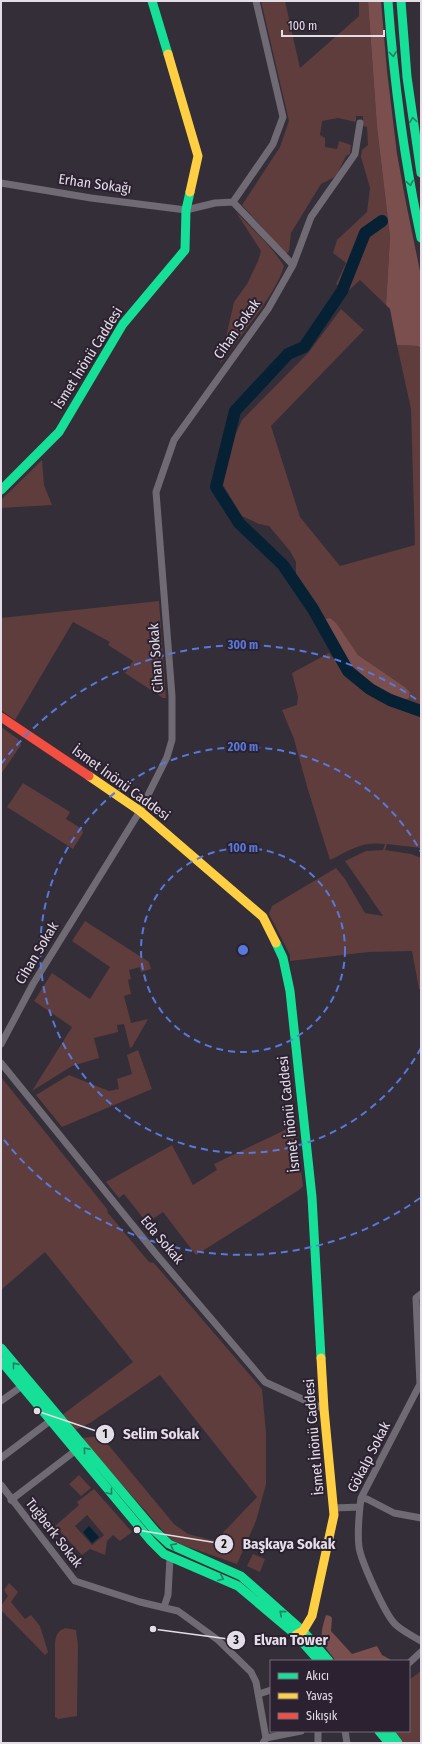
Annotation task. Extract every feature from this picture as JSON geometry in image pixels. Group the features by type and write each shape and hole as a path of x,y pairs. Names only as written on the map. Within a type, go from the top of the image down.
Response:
{"main road":[{"name":"İsmet İnönü Caddesi","path":"1,490 59,432 124,324 185,250 186,210 198,156 152,1"},
{"path":"388,1 404,147 421,238"},
{"path":"401,1 407,77 421,173"},
{"name":"İsmet İnönü Caddesi","path":"1,717 140,811 263,917 283,958 290,991 312,1197 324,1409 334,1508 334,1515 312,1616 299,1633"},
{"path":"1,1348 50,1421 151,1541 164,1554 238,1586 299,1633 318,1660"},
{"path":"1,1361 25,1385 155,1531 169,1544 241,1576 328,1660"},
{"path":"380,1732 388,1743"},
{"path":"390,1732 398,1743"}],"street":[{"path":"233,202 273,144 284,117 256,1"},
{"name":"Cihan Sokak","path":"1,1044 33,984 140,811 167,757 172,740 171,688 156,492 174,440 268,309 293,265 311,217 355,154 360,123"},
{"name":"Erhan Sokağı","path":"1,183 92,198 186,210"},
{"path":"186,210 214,203 233,202 293,265"},
{"name":"Eda Sokak","path":"1,1063 156,1254 265,1382 324,1409"},
{"name":"Gökalp Sokak","path":"421,1294 416,1298 420,1384 361,1498 358,1517 360,1548 375,1587 388,1614 396,1624 421,1641"},
{"path":"1,1401 25,1385"},
{"path":"1,1458 50,1421"},
{"path":"11,1500 75,1451"},
{"name":"Tuğberk Sokak","path":"1,1485 11,1500 75,1581 140,1602 178,1611 218,1640 251,1672 256,1682 259,1694 264,1740"},
{"path":"361,1498 394,1513 421,1518"},
{"path":"334,1508 360,1507"},
{"path":"164,1607 168,1596 170,1557"},
{"path":"410,1662 421,1652"},
{"path":"259,1694 270,1690"},
{"path":"264,1740 297,1732"},
{"path":"318,1732 318,1743"},
{"path":"345,1732 346,1743"}],"shaded area":[{"path":"261,1 285,1 300,68 359,16 359,1 368,1 377,127 390,237 386,305 360,280 346,293 336,284 346,263 333,253 337,240 367,212 370,188 361,157 362,150 368,145 367,127 363,126 363,116 356,116 356,122 338,118 322,121 320,135 325,138 325,147 337,149 339,141 351,145 350,154 346,156 337,174 333,178 321,184 291,233 289,251 286,254 242,205 280,147 289,121"},
{"path":"368,1 381,1 387,71 397,154 421,276 421,348 418,346 397,345 390,309 386,305 390,237 377,127"},
{"path":"236,212 268,245 284,266 280,277 265,303 220,364 234,302 247,284 261,251"},
{"path":"341,309 364,330 271,426 300,517 340,566 415,545 411,409 397,345 418,346 421,348 421,709 403,701 409,698 410,692 358,655 330,618 324,619 296,574 296,562 290,551 269,526 259,524 242,516 223,485 236,433 242,420 309,352"},
{"path":"42,460 44,485 52,505 1,508 1,500"},
{"path":"159,601 166,698 163,698 125,673 133,661 108,645 110,642 73,622 15,720 1,710 1,618"},
{"path":"330,618 336,623 358,655 405,687 410,692 409,698 403,701 394,699 373,688 349,668 324,619"},
{"path":"329,653 350,678 389,705 421,713 421,848 387,844 385,850 411,854 421,858 421,989 419,989 412,951 369,952 290,961 290,955 269,914 272,906 336,868 345,879 365,913 383,916 345,861 366,851 383,850 385,844 377,843 356,847 330,860 294,739 282,710 297,705 298,697 292,673"},
{"path":"1,727 18,739 21,745 1,774"},
{"path":"23,783 70,812 66,819 82,829 83,833 73,849 7,807"},
{"path":"85,921 149,962 151,969 141,972 140,967 129,970 131,979 128,980 131,994 124,996 131,1023 148,1019 132,1047 130,1048 124,1024 117,1025 118,1032 94,1038 99,1058 72,1066 32,1091 72,1027 34,1001 52,973 90,999 110,967 72,941"},
{"path":"138,1050 152,1089 62,1127 36,1095 69,1075 109,1091 119,1089 117,1079 132,1074 127,1055"},
{"path":"1,1077 107,1209 108,1213 149,1262 154,1263 262,1389 266,1433 266,1484 256,1521 237,1564 177,1543 169,1538 81,1438 101,1436 174,1524 188,1534 215,1541 257,1497 160,1375 90,1423 75,1430 62,1415 133,1362 45,1252 1,1290"},
{"path":"294,1107 303,1186 196,1255 163,1212 147,1223 124,1194 119,1198 106,1182 172,1145 193,1185 217,1170 214,1164 287,1129 285,1113"},
{"path":"79,1475 91,1488 81,1496 69,1484"},
{"path":"94,1489 132,1532 120,1541 113,1535 107,1541 105,1555 90,1549 82,1555 55,1526 79,1505 77,1502","holes":["87,1515 104,1535 92,1545 75,1526"]},
{"path":"253,1554 265,1559 260,1572 247,1566"},
{"path":"9,1583 18,1592 11,1602 25,1619 31,1615 40,1626 48,1652 45,1655 1,1610 1,1606 8,1596 4,1590"},
{"path":"326,1615 330,1616 332,1618 331,1631 352,1654 377,1646 382,1655 391,1660 335,1660 324,1645 322,1640 322,1630"},
{"path":"65,1628 76,1630 78,1645 77,1716 58,1719 55,1717 55,1643 58,1633"},
{"path":"421,1671 421,1743 401,1743 395,1732 410,1732 410,1679"}],"water":[{"path":"89,1526 99,1537 92,1543 83,1532"}],"waterway":[{"path":"382,221 365,233 342,291 304,347 288,354 235,411 216,487 239,523 283,565 313,609 348,671 370,689 390,700 421,711"}],"traffic: fast":[{"path":"152,1 168,54"},
{"path":"388,1 400,120 421,238"},
{"path":"401,1 407,77 421,173"},
{"path":"1,490 59,432 123,324 185,250 186,210 190,192"},
{"path":"276,943 283,958 290,991 312,1197 321,1358"},
{"path":"1,1348 155,1531 169,1544 241,1576 303,1631 328,1660"},
{"path":"1,1361 151,1541 164,1554 238,1586 296,1635 318,1660"},
{"path":"380,1732 389,1743"},
{"path":"390,1732 398,1743"}],"traffic: slow":[{"path":"168,54 198,156 190,192"},
{"path":"89,776 140,811 263,917 276,943"},
{"path":"296,1635 303,1631 312,1616 334,1515 324,1409 321,1358"}],"traffic: jam":[{"path":"1,717 89,776"}],"place":[{"name":"Selim Sokak","path":"37,1411"},
{"name":"Başkaya Sokak","path":"137,1530"},
{"name":"Elvan Tower","path":"153,1629"}]}
